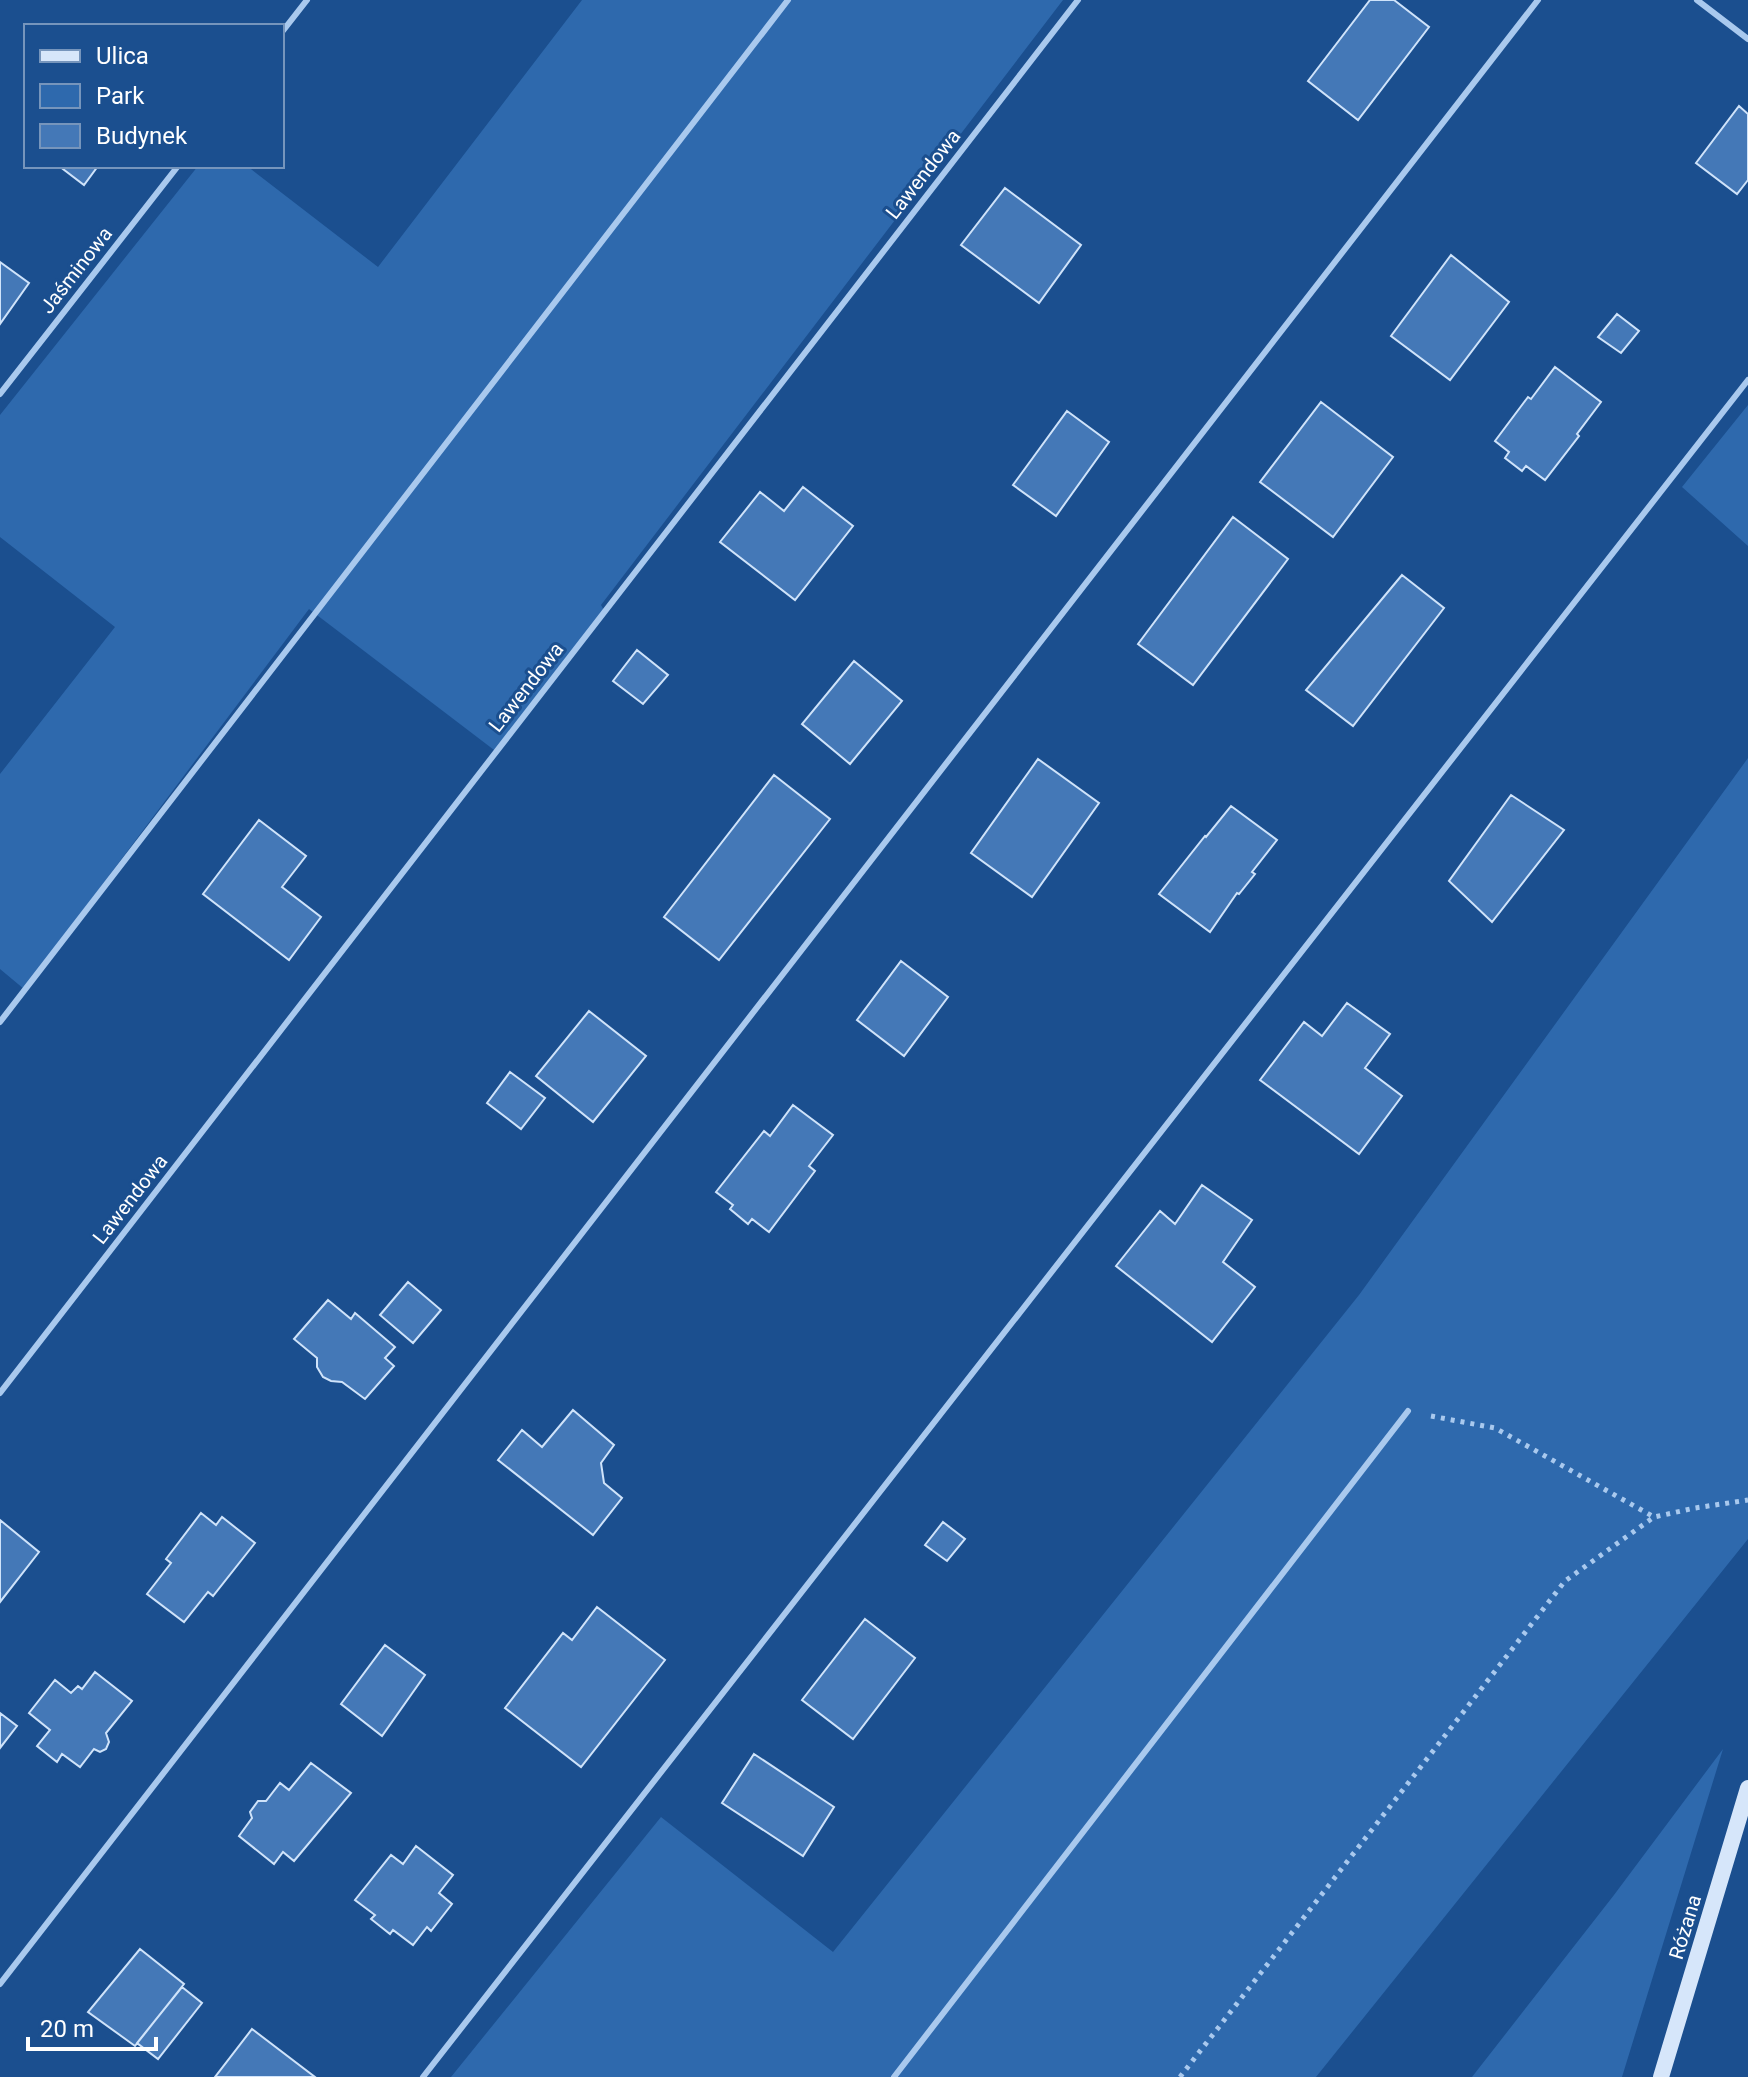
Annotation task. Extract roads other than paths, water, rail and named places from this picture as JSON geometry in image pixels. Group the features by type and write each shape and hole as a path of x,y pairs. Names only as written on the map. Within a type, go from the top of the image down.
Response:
{"street":[{"name":"Różana","path":"1661,2077 1748,1788"}],"lane":[{"path":"284,29 307,0"},
{"path":"0,1022 788,0"},
{"name":"Lawendowa","path":"0,1393 1078,0"},
{"path":"0,1984 1538,0"},
{"path":"1697,0 1748,39"},
{"name":"Jaśminowa","path":"0,394 176,168"},
{"path":"423,2077 1748,380"},
{"path":"894,2077 1408,1411"}]}
